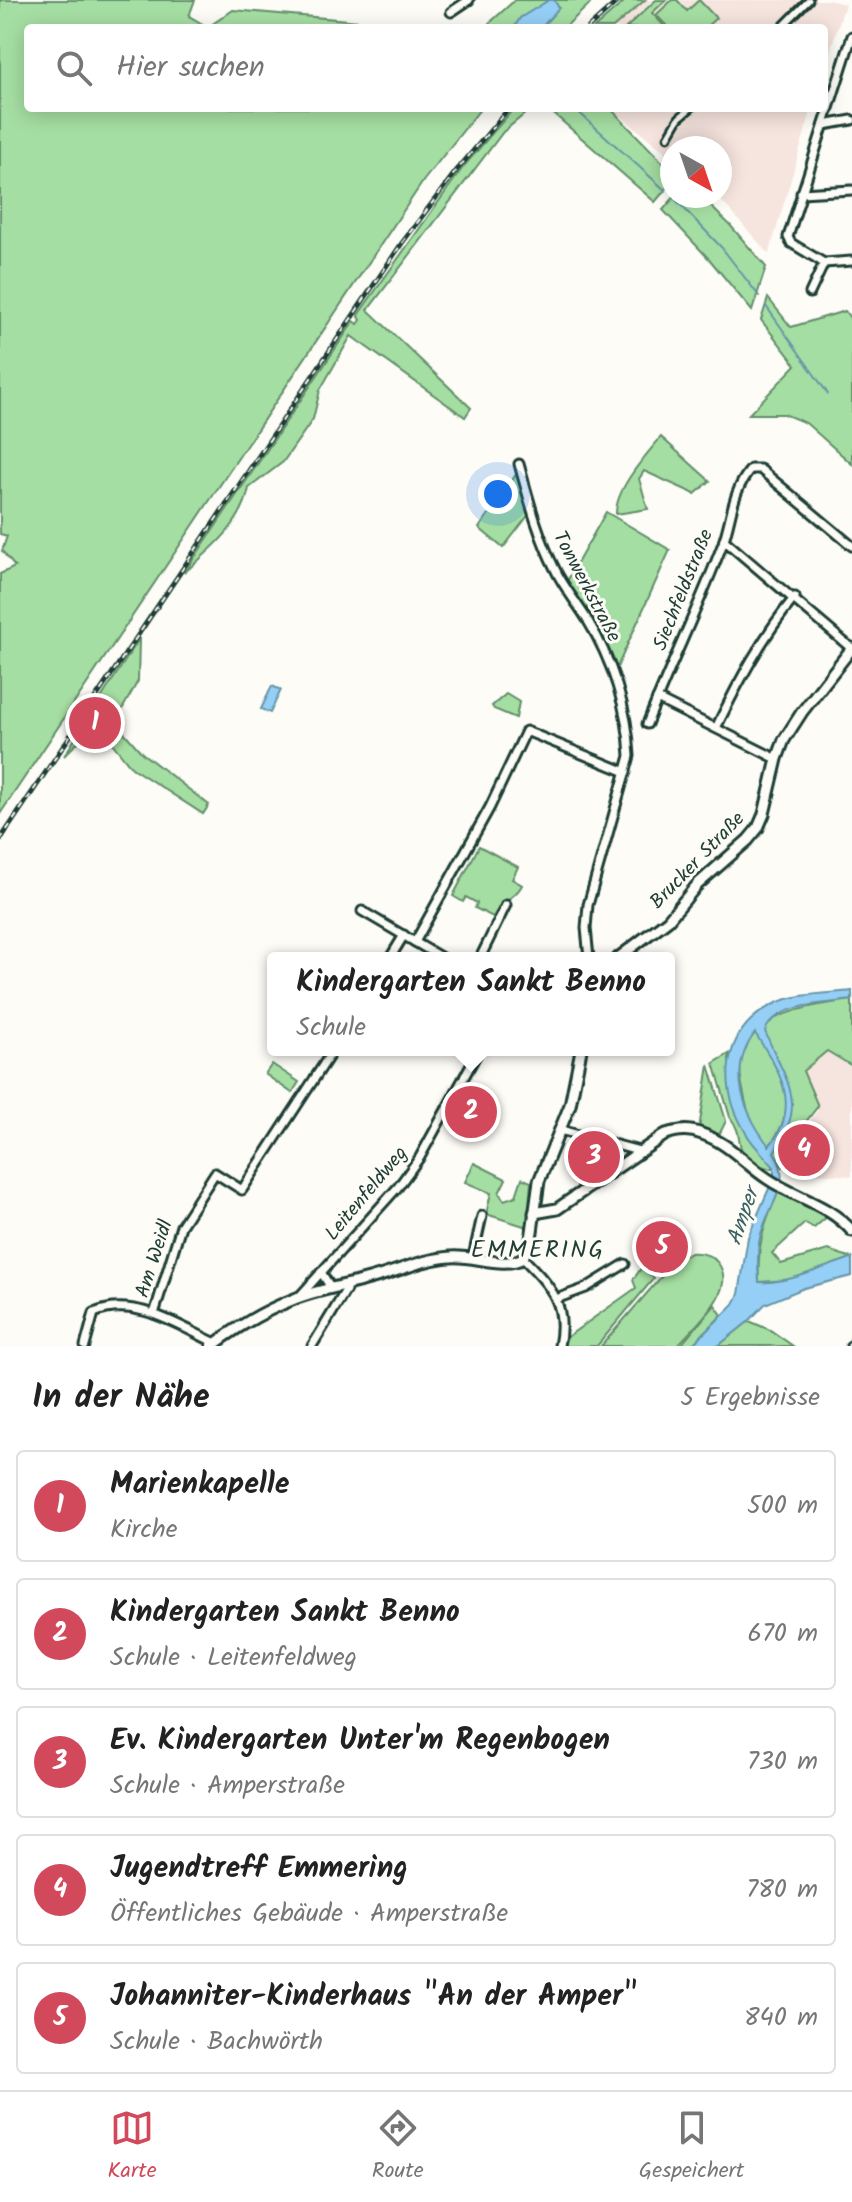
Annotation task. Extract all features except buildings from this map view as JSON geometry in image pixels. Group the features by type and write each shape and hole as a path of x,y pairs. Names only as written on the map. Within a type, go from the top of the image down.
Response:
{"street":[{"path":"451,12 469,0"},
{"path":"785,24 809,0"},
{"path":"852,36 788,237 791,243 824,263 852,261"},
{"path":"669,136 686,112"},
{"path":"824,125 852,120"},
{"path":"801,193 852,190"},
{"path":"810,293 824,263"},
{"name":"Tonwerkstraße","path":"519,464 538,531 551,562 589,622 613,676 629,741 630,756 588,905 588,952"},
{"name":"Siechfeldstraße","path":"647,724 724,540 741,480 751,469 760,469 852,546"},
{"path":"724,540 852,648"},
{"path":"716,728 746,667 773,623 795,597"},
{"name":"Brucker Straße","path":"626,952 668,920 698,884 752,836 764,814 777,759 791,727 852,648"},
{"path":"657,699 777,759"},
{"path":"415,942 490,807 526,731 626,772"},
{"path":"483,952 506,905"},
{"path":"362,911 432,952"},
{"path":"394,952 404,935"},
{"name":"Am Weidl","path":"154,1314 186,1214 215,1173 242,1190 329,1056"},
{"name":"Leitenfeldweg","path":"299,1297 401,1183 420,1157 476,1056"},
{"path":"85,1346 94,1313 102,1309 123,1308 154,1314 214,1344 274,1308 299,1297 431,1260 473,1257 511,1263 523,1258 529,1248 538,1182 573,1096 580,1056"},
{"path":"560,1130 639,1151"},
{"path":"534,1213 557,1209 639,1151 666,1134 679,1130 692,1131 721,1142 768,1179 830,1210 852,1231"},
{"path":"473,1257 482,1216"},
{"path":"523,1258 548,1284 556,1299 561,1324 559,1346"},
{"path":"556,1299 586,1288 625,1264"},
{"path":"321,1272 331,1288"},
{"path":"312,1346 347,1284"}],"shaded area":[{"path":"645,0 828,0 845,4 828,57 828,24 618,24"},
{"path":"615,112 811,112 769,254 728,208 732,208 732,136 660,136 660,148"},
{"path":"827,1052 852,1068 852,1176 814,1173 794,1155 792,1147 819,1108 804,1071"},
{"path":"463,1084 498,1102 479,1139 444,1122"},
{"path":"667,1232 682,1240 654,1275 635,1257"}],"green space":[{"path":"0,0 195,0 189,16 203,24 24,24 24,112 478,112 424,180 0,814 0,574 15,567 2,551 7,536 0,534"},
{"path":"515,0 594,0 568,24 488,24"},
{"path":"626,0 645,0 618,24 599,24"},
{"path":"656,0 666,0 652,13 662,24 630,24"},
{"path":"672,0 677,0 687,11 699,0 716,18 709,24 665,24 656,15"},
{"path":"233,10 381,24 212,24"},
{"path":"511,112 527,112 503,132 368,310 471,408 465,417 351,336 320,390 313,419 283,462 249,488 240,514 232,525 184,573 354,321 358,324 361,320 358,315 464,166"},
{"path":"552,112 614,112 660,160 660,196 655,202"},
{"path":"712,208 730,225 766,267 752,311 710,260 663,210"},
{"path":"768,298 791,327 845,311 852,321 852,464 806,423 784,414 749,414 796,365 761,320"},
{"path":"661,437 710,481 695,494 644,471 639,479 648,509 616,514 626,483"},
{"path":"517,473 530,513 503,548 479,528"},
{"path":"606,512 670,550 615,672 605,645 566,583"},
{"path":"139,639 138,681 115,722 142,753 209,805 203,814 132,768 104,733 91,729 64,756"},
{"path":"506,694 519,702 516,718 492,706"},
{"path":"479,846 518,867 512,879 522,885 493,917 475,908 477,903 466,897 463,902 453,896"},
{"path":"852,1000 852,1066 827,1051 803,1071 818,1106 788,1145 790,1159 783,1167 754,1126 748,1111 741,1062 746,1044 773,1019 812,1007"},
{"path":"729,1054 729,1081 774,1167 771,1169 743,1154 714,1063"},
{"path":"272,1064 299,1082 292,1093 265,1074"},
{"path":"709,1065 726,1121 718,1137 699,1129"},
{"path":"474,1163 506,1179 499,1193 504,1200 516,1196 522,1178 531,1182 527,1227 486,1214 491,1193 465,1182"},
{"path":"778,1193 829,1215 814,1228 805,1223 772,1253 781,1264 828,1250 852,1258 789,1280 759,1282 762,1236"},
{"path":"690,1253 706,1254 718,1263 723,1274 723,1285 703,1319 677,1346 601,1346 675,1261"},
{"path":"642,1267 654,1278 597,1346 563,1346 567,1337 636,1288 633,1280"},
{"path":"715,1305 722,1315 691,1346 680,1346"},
{"path":"749,1321 770,1330 793,1346 718,1346"}],"water":[{"path":"549,0 554,0 559,8 545,24 516,24 520,18"},
{"path":"272,686 281,690 270,713 261,709"},
{"path":"852,991 852,1000 803,1006 780,1015 765,1031 786,1077 792,1104 785,1134 774,1152 782,1176 777,1197 762,1230 758,1268 759,1282 771,1282 794,1278 852,1258 852,1276 804,1288 765,1304 718,1346 691,1346 734,1304 739,1294 748,1237 774,1177 774,1167 749,1138 731,1097 728,1079 734,1045 755,1016 772,1005 801,996","holes":["755,1033 779,1074 786,1102 785,1117 769,1146 746,1105 740,1076 746,1047"]}],"waterway":[{"path":"578,112 660,186"},
{"path":"684,208 722,248 759,296"},
{"path":"766,306 828,394"}],"railway":[{"path":"592,24 619,0"},
{"path":"0,840 402,243 506,112"}],"place":[{"name":"Marienkapelle","path":"95,723"},
{"name":"Kindergarten Sankt Benno","path":"471,1112"},
{"name":"Jugendtreff Emmering","path":"804,1150"},
{"name":"Ev. Kindergarten Unter'm Regenbogen","path":"594,1157"},
{"name":"Johanniter-Kinderhaus \"An der Amper\"","path":"662,1247"}],"district":[{"name":"EMMERING","path":"538,1250"}],"water label":[{"name":"Amper","path":"744,1217"}]}
